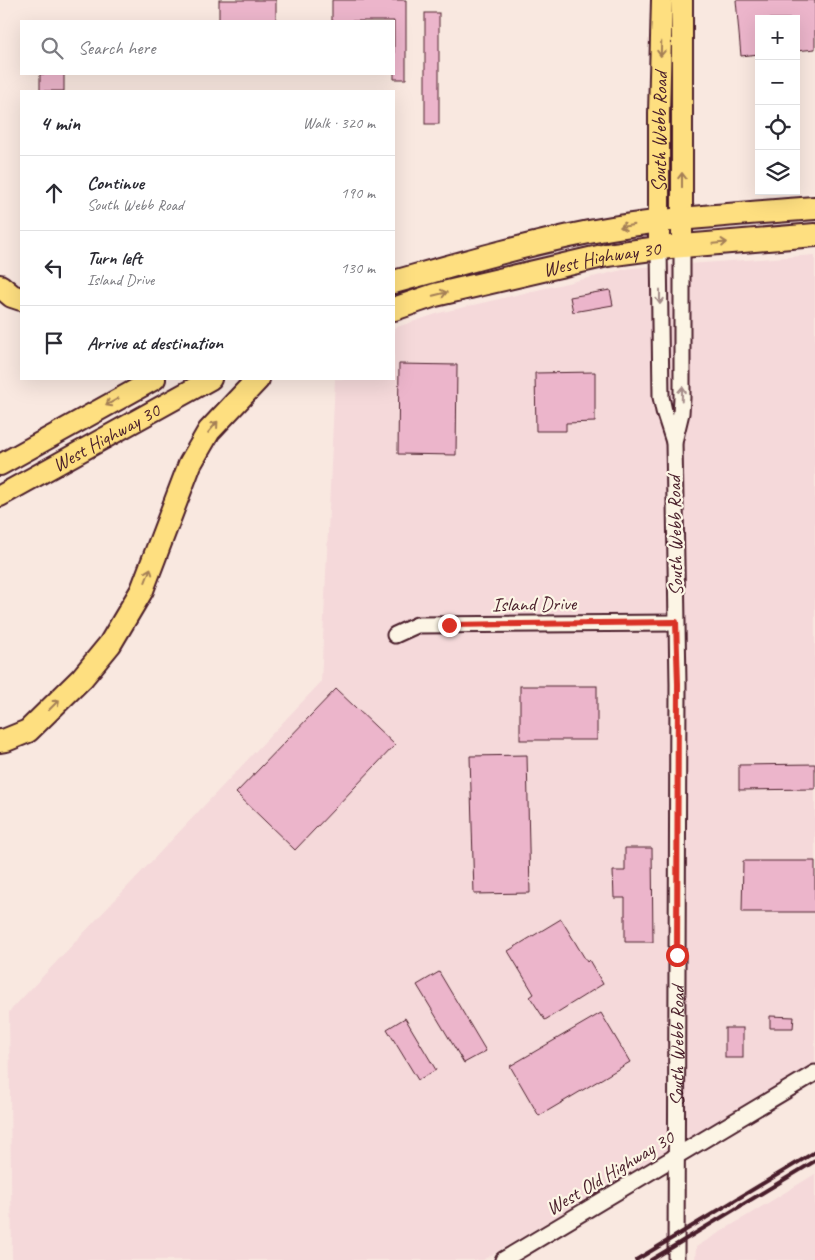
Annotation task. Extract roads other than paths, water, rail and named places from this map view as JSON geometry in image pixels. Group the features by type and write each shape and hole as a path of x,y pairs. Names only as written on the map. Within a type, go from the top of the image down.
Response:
{"highway":[{"name":"West Highway 30","path":"395,282 491,254 590,232 659,222 815,208"},
{"name":"West Highway 30","path":"395,309 435,294 607,255 659,248 815,235"},
{"path":"0,286 12,296 20,299"},
{"path":"0,309 20,309"},
{"path":"0,759 82,678 110,644 142,590 190,464 209,431 257,380"},
{"path":"0,741 28,731"}],"main road":[{"name":"South Webb Road","path":"659,248 662,0"},
{"name":"South Webb Road","path":"682,0 682,246"},
{"name":"West Highway 30","path":"0,465 153,380"},
{"name":"West Highway 30","path":"0,496 209,380"}],"street":[{"name":"South Webb Road","path":"676,1260 678,684 674,442 681,413 682,398 682,246"},
{"name":"South Webb Road","path":"659,248 661,397 665,417 674,442"},
{"name":"Island Drive","path":"395,635 416,625 676,622"},
{"name":"West Old Highway 30","path":"503,1260 815,1073"}],"railway":[{"path":"636,1260 815,1152"},
{"path":"651,1260 815,1161"}]}
